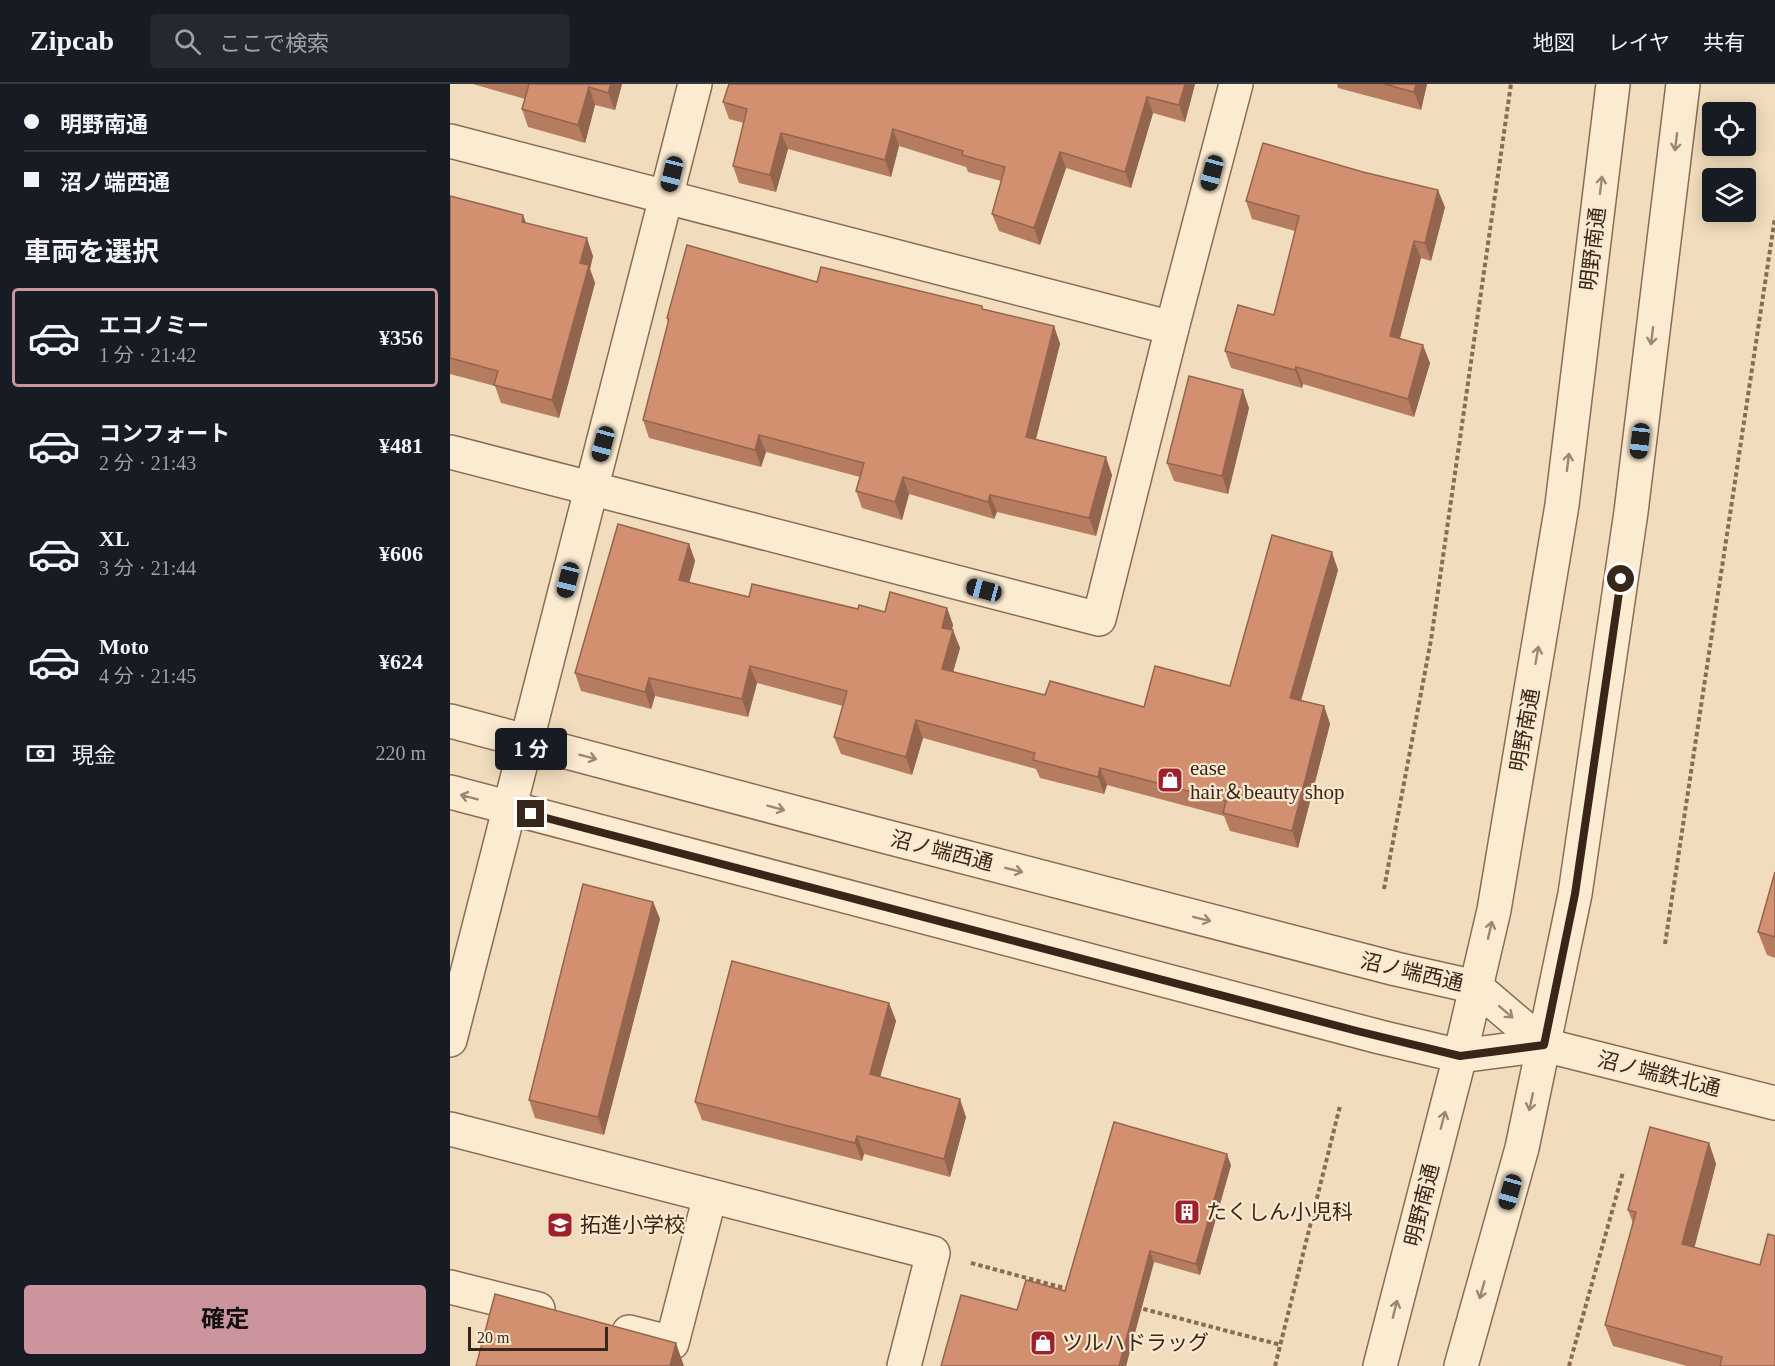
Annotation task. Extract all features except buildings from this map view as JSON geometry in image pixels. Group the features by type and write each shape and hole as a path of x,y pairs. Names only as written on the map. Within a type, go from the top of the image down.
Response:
{"street":[{"path":"450,1040 695,84"},
{"path":"450,452 1099,619 1236,84"},
{"name":"明野南通","path":"1380,1366 1460,1056 1494,910 1563,505 1613,84"},
{"path":"1461,1366 1522,1148 1575,894 1628,535 1683,84"},
{"path":"450,141 1172,328"},
{"name":"沼ノ端西通","path":"450,721 887,837 1386,966 1476,987 1544,1045"},
{"path":"450,792 1345,1028 1460,1056 1544,1045"},
{"name":"沼ノ端鉄北通","path":"1544,1045 1775,1103"},
{"path":"450,1129 933,1253 904,1366"},
{"path":"605,1326 672,1343 710,1196"},
{"path":"450,1287 572,1318"}],"path":[{"path":"1384,889 1431,640 1511,84"},
{"path":"1665,944 1775,217"},
{"path":"1275,1366 1340,1106"},
{"path":"1569,1366 1623,1172"},
{"path":"933,1253 1070,1289"},
{"path":"1127,1304 1281,1345"}],"place":[{"name":"ease hair＆beauty shop","path":"1170,780"},
{"name":"たくしん小児科","path":"1187,1212"},
{"name":"拓進小学校","path":"560,1225"},
{"name":"ツルハドラッグ","path":"1043,1343"}],"route":[{"path":"531,814 1460,1056 1544,1045 1575,894 1621,579"}]}
